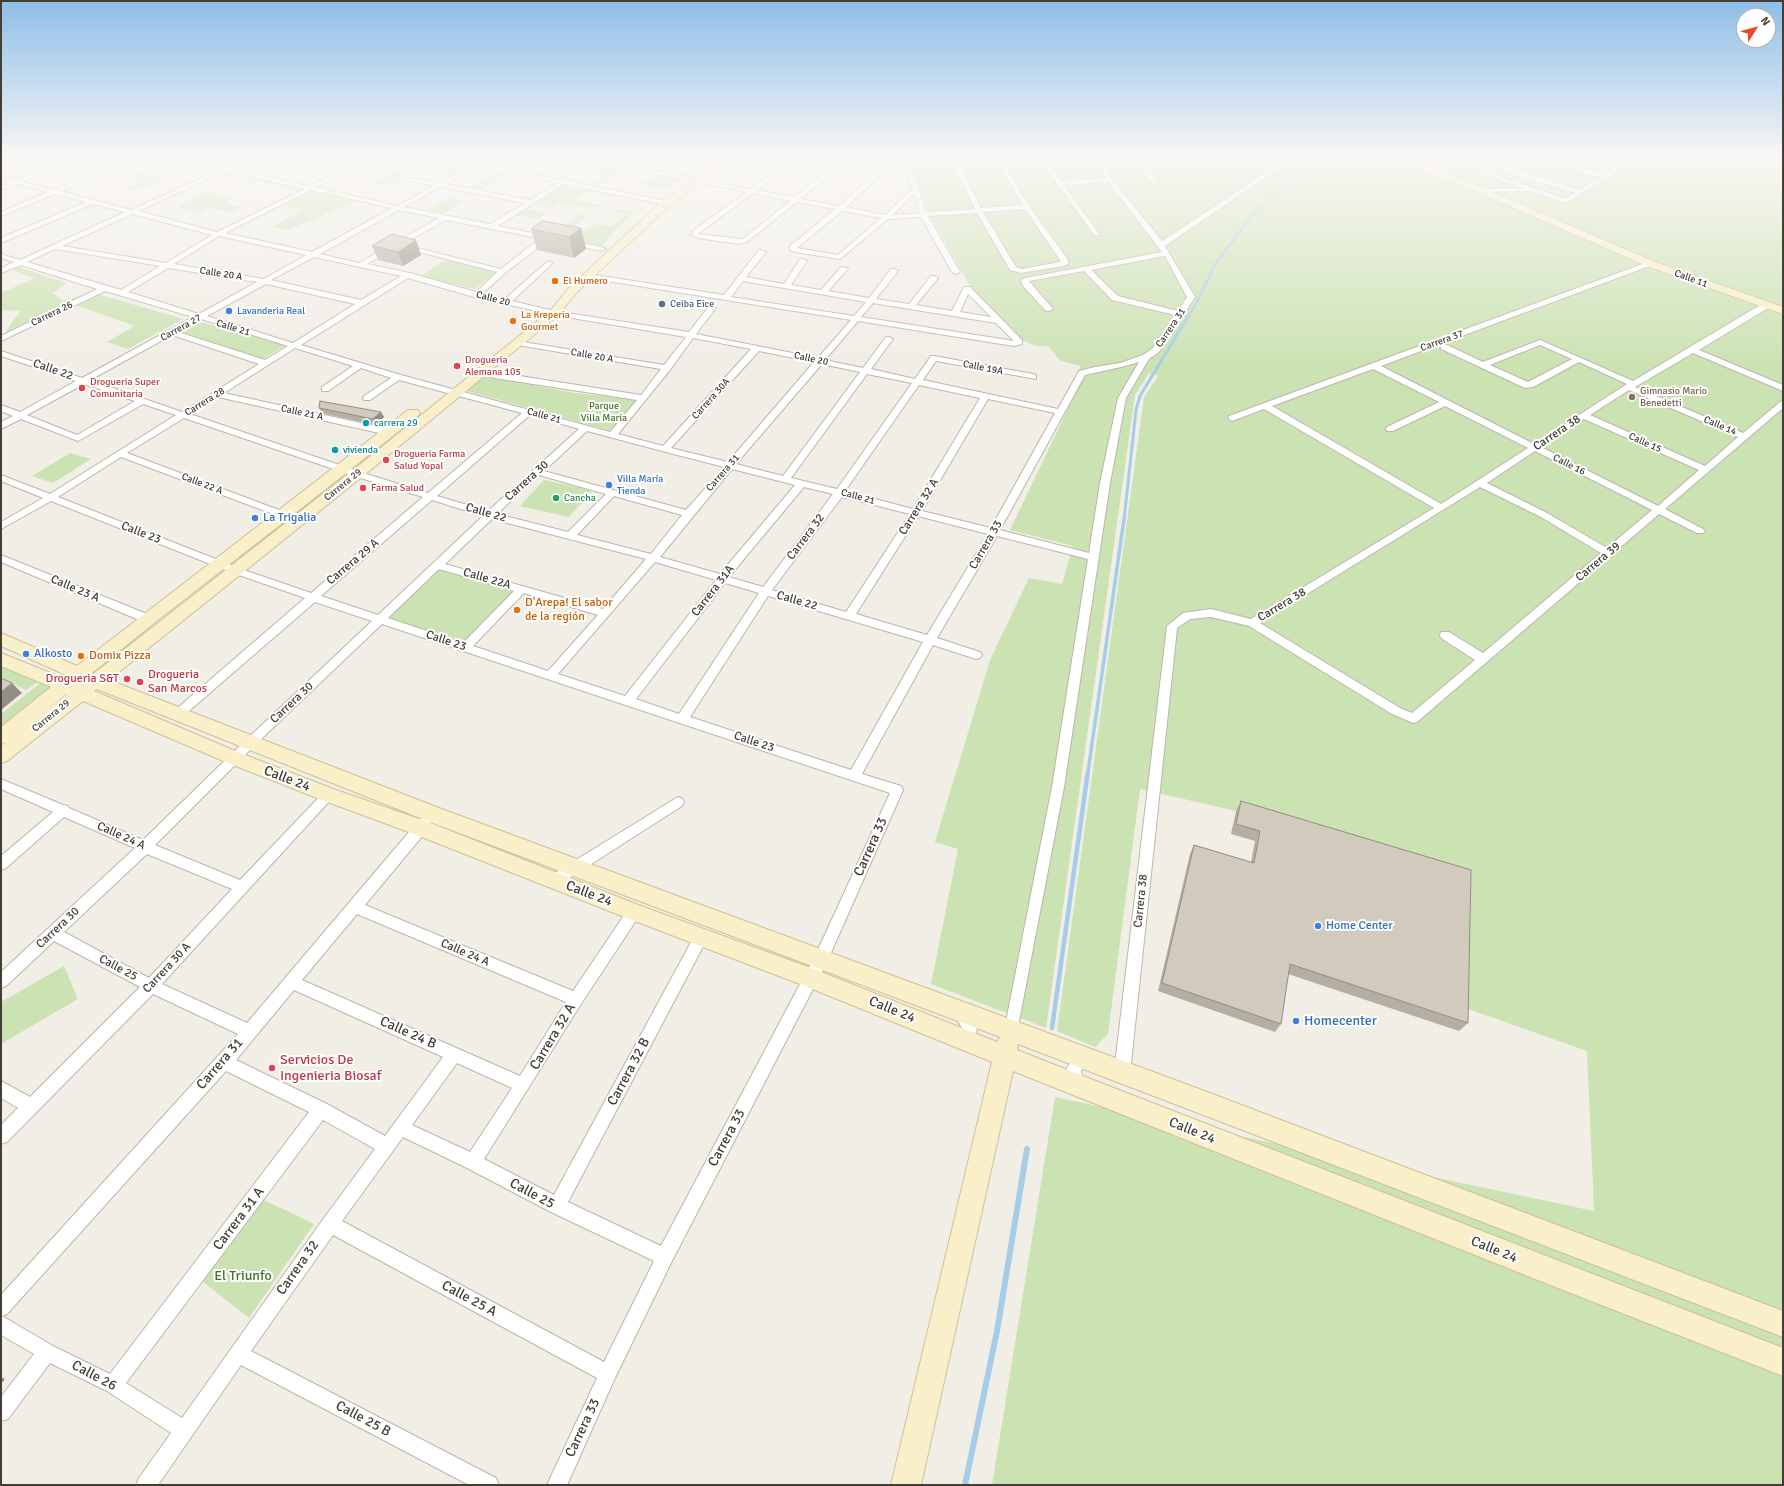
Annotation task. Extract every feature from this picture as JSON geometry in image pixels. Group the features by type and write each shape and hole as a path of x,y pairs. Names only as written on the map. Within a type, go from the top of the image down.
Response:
{"main road":[{"name":"Carrera 29","path":"1,756 148,620 284,515 388,432 451,391 517,342 548,311 602,249 628,228"},
{"name":"Carrera 29","path":"1,737 80,684 237,570 357,474 451,391 588,276 635,228"},
{"name":"Calle 11","path":"1568,228 1651,264 1783,312"},
{"name":"Calle 24","path":"1,639 80,684 234,758 329,796 427,821 574,867 821,959 1783,1324"},
{"name":"Calle 24","path":"1,659 178,714 251,742 554,880 634,912 811,978 1078,1086 1783,1362"},
{"path":"906,1485 1004,1055 1011,1032"}],"street":[{"path":"1,241 30,228"},
{"path":"1,271 94,228"},
{"name":"Calle 20","path":"197,228 362,264 477,295 548,311 691,335 1061,412"},
{"path":"122,293 166,265 229,228"},
{"name":"Carrera 27","path":"1,426 362,228"},
{"path":"362,264 426,228"},
{"path":"477,295 502,271 548,238 498,228"},
{"path":"698,228 694,234 697,236 739,242 745,241 761,228"},
{"path":"817,228 794,248 795,250 840,257 873,228"},
{"path":"931,228 956,272"},
{"path":"990,228 1015,270 1021,271 1064,264 1064,260 1042,228"},
{"path":"1092,228 1097,235"},
{"name":"Carrera 31","path":"1068,397 1082,373 1095,369 1120,365 1146,357 1156,350 1191,297 1167,253 1147,228"},
{"path":"1161,246 1187,228"},
{"path":"566,242 602,249"},
{"path":"396,245 502,271"},
{"name":"Calle 20 A","path":"55,246 264,281 362,303"},
{"path":"727,297 762,252"},
{"path":"1049,309 1026,284 1025,280 1167,253"},
{"name":"Calle 21","path":"1,256 199,318 398,377 665,449 840,492 1093,558"},
{"path":"786,286 803,261"},
{"path":"507,302 548,263"},
{"name":"Carrera 37","path":"1232,418 1651,264"},
{"path":"1085,268 1115,298 1181,314"},
{"path":"823,292 844,269"},
{"name":"Carrera 31","path":"551,675 653,558 688,514 856,319 894,271"},
{"name":"Carrera 28","path":"1,526 121,454 407,275"},
{"path":"588,276 727,297 856,319 1018,343 1018,341 967,290 955,314"},
{"path":"742,278 998,321"},
{"path":"911,307 934,278"},
{"name":"Carrera 26","path":"1,339 104,289"},
{"name":"Carrera 38","path":"1122,1073 1172,626 1187,616 1211,613 1252,623 1441,508 1631,386 1765,306"},
{"path":"613,434 667,368 712,308"},
{"path":"172,333 266,363"},
{"path":"784,479 889,339"},
{"name":"Calle 20 A","path":"517,342 667,368"},
{"name":"Calle 14","path":"1484,365 1540,342 1579,359 1631,386 1745,436"},
{"path":"1444,347 1525,385 1530,385 1579,359"},
{"name":"Carrera 30A","path":"665,449 757,348"},
{"path":"1692,350 1783,388"},
{"name":"Calle 22","path":"1,353 185,414 357,474 490,515 653,558 976,655"},
{"path":"1011,1032 1058,787 1105,483 1122,398 1146,357"},
{"name":"Calle 19A","path":"934,358 1033,377"},
{"name":"Carrera 32","path":"682,719 765,592 840,492 934,358"},
{"path":"326,389 359,366"},
{"name":"Calle 16","path":"1374,366 1700,531"},
{"path":"494,375 643,398"},
{"path":"367,398 398,377"},
{"name":"Calle 21 A","path":"216,394 388,432"},
{"name":"Carrera 32 A","path":"849,616 916,512 986,397"},
{"name":"Carrera 33","path":"855,775 930,640 994,532 1068,397"},
{"path":"1,408 78,438 142,401"},
{"path":"1390,429 1446,402"},
{"name":"Carrera 39","path":"1252,623 1396,711 1413,719 1783,404"},
{"path":"1265,406 1441,508"},
{"name":"Carrera 29 A","path":"178,714 528,412"},
{"name":"Calle 15","path":"1584,416 1706,470"},
{"name":"Carrera 30","path":"1,981 145,847 234,758 490,515 585,428"},
{"name":"Calle 22 A","path":"121,454 284,515"},
{"path":"538,472 688,514"},
{"name":"Calle 23","path":"1,478 220,564 312,597 855,775 896,790"},
{"name":"Carrera 31A","path":"628,701 722,579 802,483"},
{"path":"1480,483 1544,515 1608,553"},
{"path":"570,536 612,493"},
{"name":"Calle 23 A","path":"1,558 148,620"},
{"name":"Calle 22A","path":"438,565 605,613"},
{"path":"466,647 522,589"},
{"path":"1445,635 1483,659"},
{"name":"Calle 24 A","path":"1,784 64,810 145,847 242,887"},
{"name":"Carrera 33","path":"557,1485 608,1374 665,1257 821,959 896,790"},
{"name":"Carrera 30 A","path":"1,1136 151,986 242,887 329,796"},
{"path":"554,880 678,802"},
{"path":"1,864 64,810"},
{"name":"Carrera 31","path":"1,1308 224,1062 427,821"},
{"name":"Calle 24 A","path":"355,907 576,999"},
{"name":"Carrera 32 A","path":"473,1162 576,999 634,912"},
{"name":"Calle 25","path":"53,933 151,986 249,1031"},
{"name":"Carrera 32 B","path":"557,1206 701,937"},
{"name":"Calle 24 B","path":"292,982 523,1085"},
{"path":"957,1036 967,1034 970,1030 968,1021 960,1012"},
{"name":"Carrera 32","path":"146,1485 330,1224 455,1054"},
{"path":"1078,1086 1073,1072 1076,1064 1087,1060"},
{"path":"224,1062 321,1110 386,1146"},
{"path":"1,1089 31,1106"},
{"name":"Carrera 31 A","path":"113,1385 321,1110"},
{"name":"Calle 25","path":"400,1128 473,1162 557,1206 665,1257"},
{"name":"Calle 25 A","path":"330,1224 608,1374"},
{"name":"Calle 26","path":"1,1325 47,1352 113,1385 184,1432"},
{"path":"1,1412 47,1352"},
{"name":"Calle 25 B","path":"238,1354 489,1485"}],"green space":[{"path":"279,228 292,228 288,230"},
{"path":"563,228 578,228 586,231 590,228 618,228 601,246 553,238"},
{"path":"938,228 1783,228 1783,1485 992,1485 1055,1097 1594,1211 1587,1051 1460,1006 1236,811 1140,789 1108,1034 1095,1047 1057,1031 1144,397 1158,376 1149,373 1135,395 1046,1028 931,984 958,849 935,842 990,660 1029,578 1062,584 1073,546 1010,530 1074,396 1066,393 1081,366 1061,361 1048,346 1036,346 1022,340 971,288"},
{"path":"445,260 498,272 474,289 421,276"},
{"path":"19,267 66,283 53,293 63,301 90,293 5,333 20,311 1,310 1,293 35,278 12,270"},
{"path":"95,293 183,319 128,349 107,342 135,326 73,304"},
{"path":"196,321 287,344 263,359 174,332"},
{"name":"Parque Villa María","path":"484,376 575,393 637,400 612,431 467,391 466,389"},
{"path":"70,453 91,459 53,483 32,476"},
{"name":"Cancha","path":"544,480 592,491 569,517 520,506"},
{"path":"439,568 514,592 465,641 389,619 389,616"},
{"path":"1,662 39,681 26,690 1,678"},
{"path":"43,681 57,689 1,733 1,714"},
{"path":"64,966 78,999 1,1044 1,1002"},
{"name":"El Triunfo","path":"264,1200 314,1224 249,1318 202,1281"}],"building":[{"path":"532,228 581,228 569,237"},
{"path":"392,234 416,240 398,252 372,246"},
{"path":"320,401 381,412 373,419 319,408"},
{"path":"1,678 12,683 1,692"},
{"name":"Home Center","path":"1241,801 1471,870 1468,1023 1290,964 1281,1024 1162,983 1194,845 1254,863 1260,831 1236,824"}],"waterway":[{"path":"1187,319 1216,263 1242,228"},
{"path":"1124,520 1136,410 1140,396 1187,318"},
{"path":"1088,772 1124,519"},
{"path":"1052,1028 1088,771"},
{"path":"965,1485 997,1331 1027,1149"}],"place":[{"name":"El Humero","path":"555,281"},
{"name":"Ceiba Eice","path":"662,304"},
{"name":"Lavanderia Real","path":"229,311"},
{"name":"La Kreperia Gourmet","path":"513,321"},
{"name":"Drogueria Alemana 105","path":"457,366"},
{"name":"Drogueria Super Comunitaria","path":"82,388"},
{"name":"Gimnasio Mario Benedetti","path":"1632,397"},
{"name":"carrera 29","path":"366,423"},
{"name":"vivienda","path":"335,450"},
{"name":"Drogueria Farma Salud Yopal","path":"386,460"},
{"name":"Villa María Tienda","path":"609,485"},
{"name":"Farma Salud","path":"363,488"},
{"name":"Cancha","path":"556,498"},
{"name":"La Trigalia","path":"255,518"},
{"name":"D'Arepa! El sabor de la región","path":"517,610"},
{"name":"Alkosto","path":"26,654"},
{"name":"Domix Pizza","path":"81,656"},
{"name":"Drogueria S&T","path":"127,679"},
{"name":"Drogueria San Marcos","path":"140,682"},
{"name":"Home Center","path":"1318,926"},
{"name":"Homecenter","path":"1296,1021"},
{"name":"Servicios De Ingenieria Biosaf","path":"272,1068"}]}
